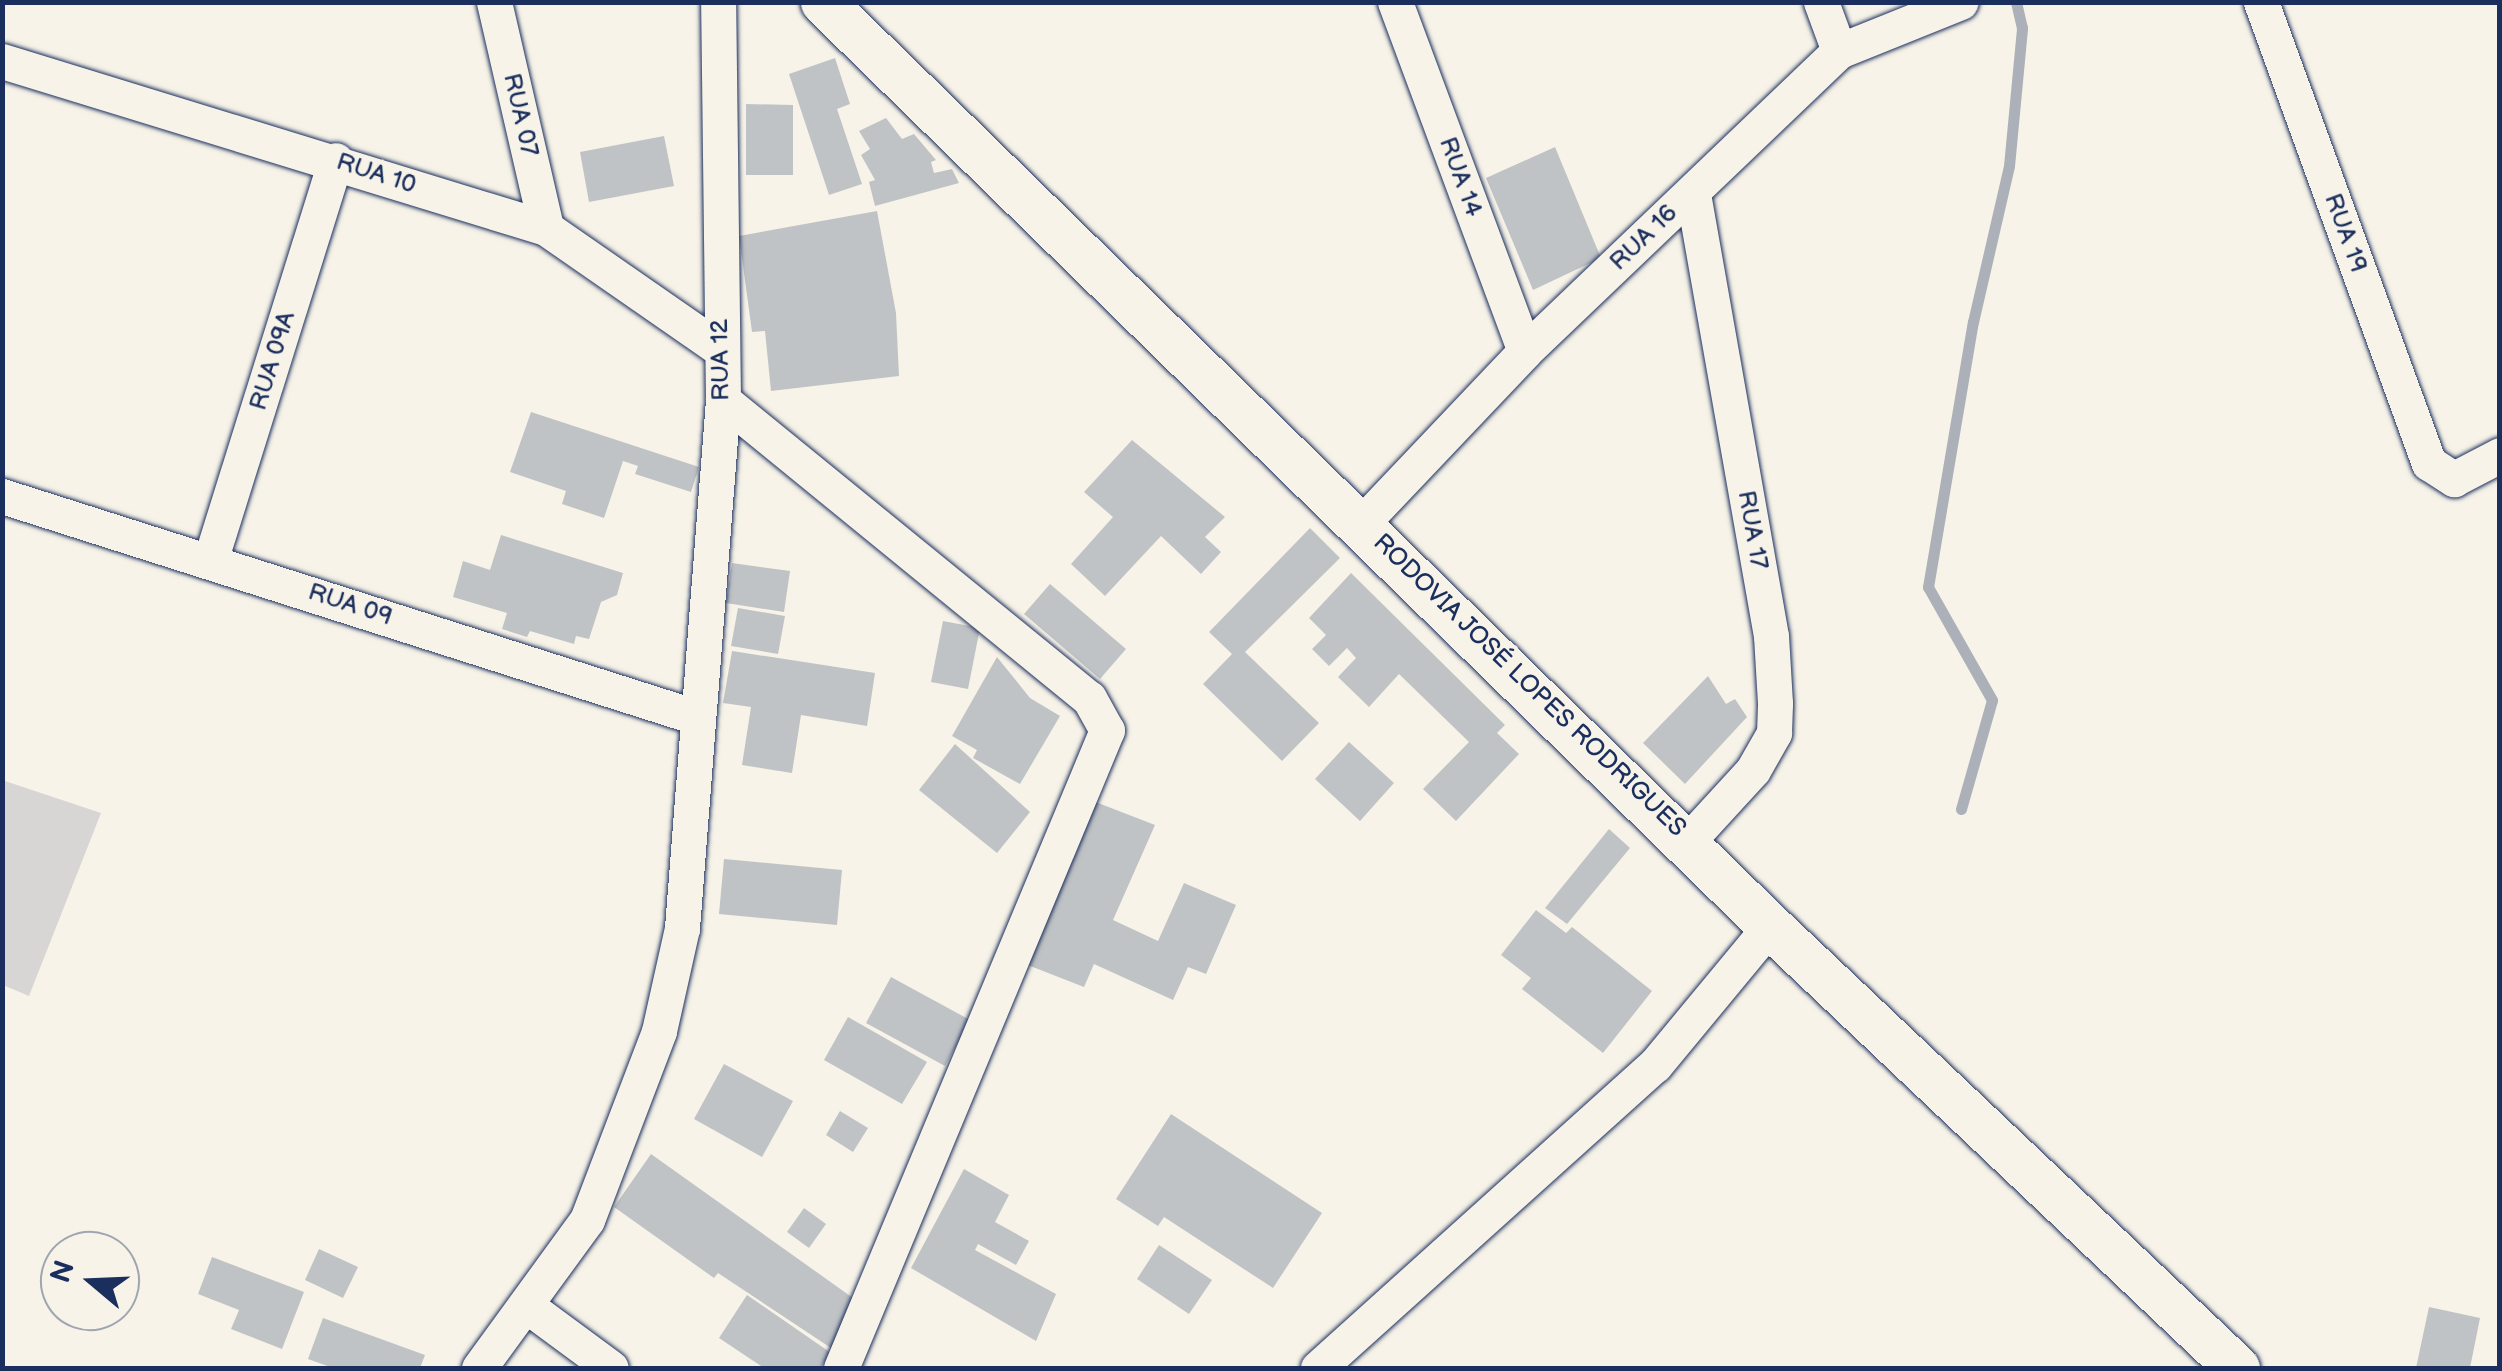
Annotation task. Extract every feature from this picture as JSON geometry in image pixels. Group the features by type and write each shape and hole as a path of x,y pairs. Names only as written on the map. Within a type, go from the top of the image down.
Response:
{"street":[{"name":"RUA 07","path":"494,2 546,228"},
{"name":"RUA 12","path":"479,1368 586,1220 659,1031 682,928 724,400 720,349 718,2"},
{"name":"RODOVIA JOSÉ LOPES RODRIGUES","path":"823,2 1688,841 1770,926 2237,1368"},
{"name":"RUA 14","path":"1394,2 1525,351"},
{"path":"1821,2 1838,51"},
{"name":"RUA 16","path":"1362,523 1525,351 1838,51 1961,2"},
{"name":"RUA 19","path":"2261,2 2428,463 2454,479 2500,455"},
{"name":"RUA 10","path":"2,62 336,160 546,228 720,349"},
{"name":"RUA 09A","path":"210,561 336,160"},
{"name":"RUA 17","path":"1688,841 1753,770 1774,732 1775,703 1771,636 1692,192"},
{"path":"724,400 1089,698 1107,730 841,1368"},
{"name":"RUA 09","path":"2,496 696,716"},
{"path":"1318,1368 1655,1065 1770,926"},
{"path":"527,1306 611,1368"}],"shaded area":[{"path":"2,780 101,813 29,996 3,985"}],"building":[{"path":"835,58 850,104 837,109 862,184 829,195 789,74"},
{"path":"746,104 793,105 793,175 746,175"},
{"path":"886,118 902,139 914,134 936,160 931,162 934,173 952,169 959,183 875,206 869,182 875,180 861,155 870,149 859,131"},
{"path":"664,136 674,186 589,202 580,152"},
{"path":"1555,147 1601,258 1533,290 1486,178"},
{"path":"877,211 896,313 899,376 771,391 765,331 752,332 739,236"},
{"path":"531,412 699,467 691,492 635,474 638,466 623,461 604,518 562,504 566,491 510,472"},
{"path":"1132,440 1225,517 1205,537 1221,552 1201,574 1161,536 1105,596 1071,564 1113,517 1084,492"},
{"path":"1310,528 1340,558 1245,652 1319,723 1282,761 1203,684 1232,654 1209,632"},
{"path":"501,535 623,573 617,595 601,602 589,639 576,636 574,644 530,631 527,637 502,629 507,613 453,597 463,561 490,570"},
{"path":"732,563 790,571 784,612 726,603"},
{"path":"1351,573 1505,725 1497,733 1519,754 1456,821 1423,789 1469,742 1399,674 1369,707 1338,677 1356,658 1347,648 1329,666 1312,649 1326,635 1309,618"},
{"path":"1050,584 1126,649 1100,679 1024,614"},
{"path":"738,608 785,616 778,654 731,646"},
{"path":"943,621 980,628 968,689 931,682"},
{"path":"732,651 875,673 867,726 801,715 792,773 742,765 751,707 723,703"},
{"path":"997,657 1030,698 1060,716 1020,784 973,758 977,750 952,736"},
{"path":"1708,676 1726,704 1735,699 1747,717 1685,784 1643,743"},
{"path":"1349,742 1394,783 1360,821 1315,779"},
{"path":"955,744 1030,812 997,853 919,790"},
{"path":"1093,801 1155,825 1113,920 1158,941 1184,883 1236,905 1206,974 1188,967 1173,1000 1094,964 1084,987 1020,962"},
{"path":"1609,829 1630,848 1567,924 1545,908"},
{"path":"724,859 842,870 837,925 719,914"},
{"path":"1536,910 1566,933 1572,927 1652,991 1603,1053 1522,989 1531,978 1501,955"},
{"path":"891,977 970,1020 945,1066 866,1023"},
{"path":"848,1017 927,1062 902,1104 824,1060"},
{"path":"724,1064 793,1101 762,1157 694,1119"},
{"path":"840,1111 868,1128 853,1152 826,1135"},
{"path":"1171,1114 1322,1213 1273,1288 1164,1217 1158,1226 1116,1199"},
{"path":"651,1154 860,1303 831,1348 718,1273 714,1278 614,1207"},
{"path":"964,1169 1009,1195 995,1222 1029,1241 1016,1265 978,1244 975,1250 1056,1294 1036,1341 911,1268"},
{"path":"804,1208 826,1224 809,1248 787,1232"},
{"path":"1159,1245 1212,1280 1189,1314 1137,1279"},
{"path":"319,1249 358,1267 343,1298 305,1280"},
{"path":"212,1257 304,1292 282,1349 231,1329 239,1310 198,1294"},
{"path":"747,1295 831,1353 820,1368 764,1368 719,1338"},
{"path":"2429,1307 2480,1318 2470,1368 2416,1368"},
{"path":"323,1318 425,1355 420,1368 333,1368 308,1359"}],"waterway":[{"path":"1961,809 1992,700 1928,587 1973,322 2009,166 2022,28 2016,2"}]}
